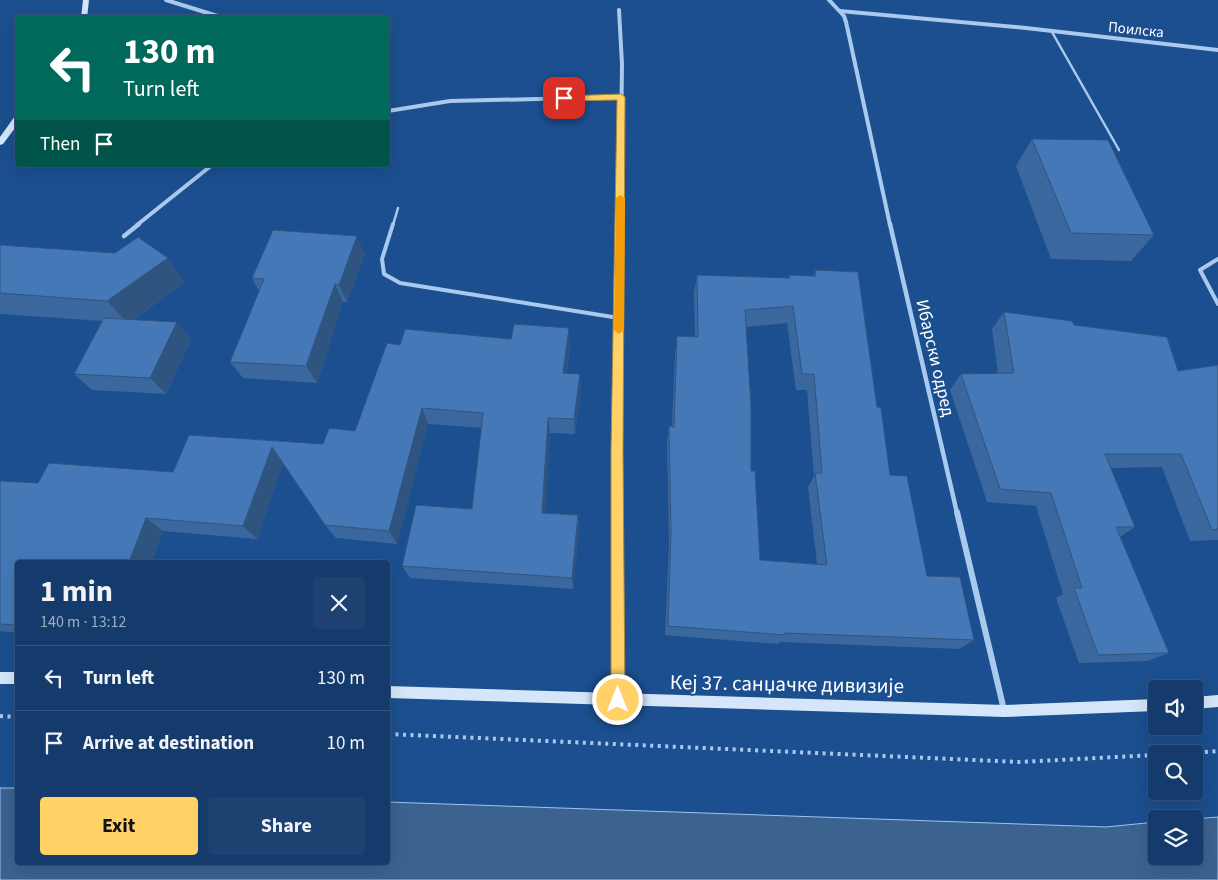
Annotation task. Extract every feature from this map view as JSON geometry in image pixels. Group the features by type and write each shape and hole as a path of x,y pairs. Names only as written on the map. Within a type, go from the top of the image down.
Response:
{"street":[{"path":"84,15 86,0"},
{"path":"166,0 214,15"},
{"path":"828,0 840,11"},
{"path":"618,700 622,27 619,10"},
{"name":"Поилска","path":"840,11 1218,50"},
{"name":"Ибарски одред","path":"840,11 847,27 897,257 1004,711"},
{"path":"390,111 450,101 621,97"},
{"path":"0,142 15,122"},
{"path":"124,236 210,167"},
{"path":"0,678 15,678"},
{"name":"Кеј 37. санџачке дивизије","path":"390,692 1004,711 1148,705"},
{"path":"1203,702 1218,701"}],"lane":[{"path":"1052,32 1118,150"},
{"path":"398,208 382,260 384,274 400,283 619,318"},
{"path":"1218,258 1200,270 1218,304"}],"path":[{"path":"0,716 15,717"},
{"path":"390,734 1018,762 1148,755"},
{"path":"1203,752 1218,751"}],"water":[{"path":"0,788 15,788 15,865 390,865 390,802 1106,827 1148,823 1148,865 1203,865 1203,818 1218,817 1218,880 0,880"}],"building":[{"path":"1032,139 1108,140 1154,235 1071,233"},
{"path":"273,230 357,236 339,285 335,284 306,366 230,362 264,279 252,278"},
{"path":"138,237 168,258 107,301 0,293 0,245 115,253"},
{"path":"815,270 858,272 877,407 881,408 890,475 907,476 927,576 960,577 974,640 785,633 785,635 668,626 671,532 669,426 674,427 677,336 698,337 697,275 790,278 789,275 816,276","holes":["793,306 802,374 814,374 822,473 815,473 827,565 760,560 755,471 751,471 751,405 745,310"]},
{"path":"1004,312 1072,321 1074,325 1167,337 1178,371 1218,365 1218,529 1212,530 1181,454 1105,454 1135,527 1116,527 1169,653 1098,655 1074,588 1082,588 1051,493 1000,489 961,374 1014,373"},
{"path":"104,318 177,322 150,378 74,374"},
{"path":"514,324 569,328 563,373 580,374 574,419 548,418 542,513 578,515 572,578 402,566 416,505 472,509 483,413 422,408 389,531 325,525 272,447 243,526 146,518 130,560 15,560 15,625 0,624 0,481 38,483 49,463 173,472 189,435 323,444 329,428 355,431 387,343 400,345 405,329 511,339"}],"slow traffic":[{"path":"619,330 620,198"}],"route":[{"path":"564,98 621,97 616,541 618,700"}]}
